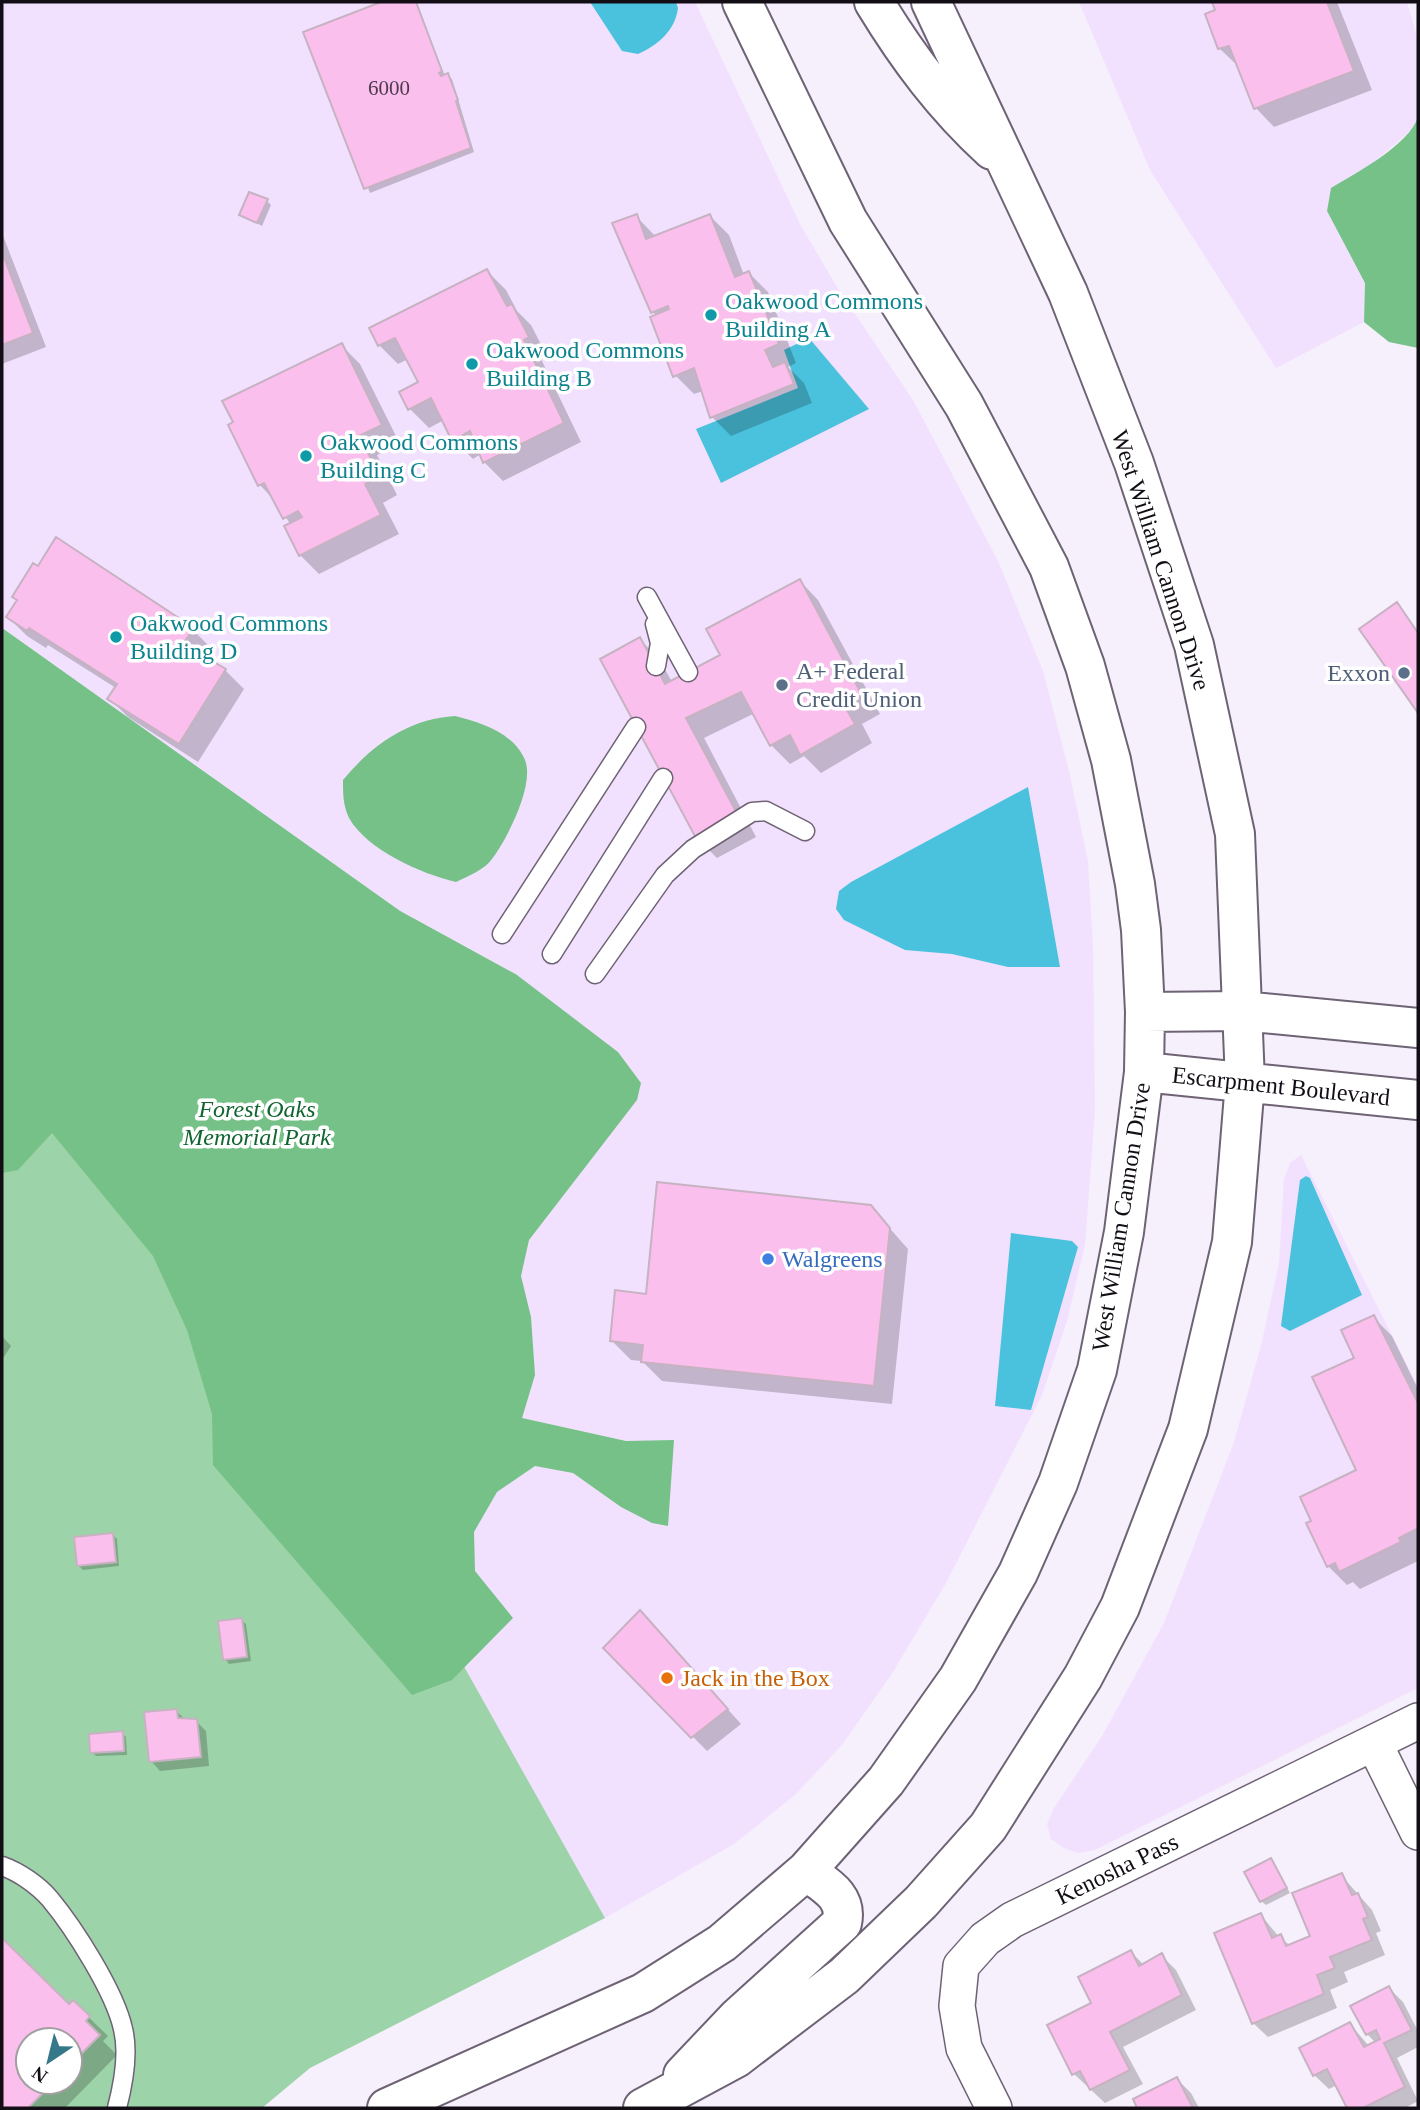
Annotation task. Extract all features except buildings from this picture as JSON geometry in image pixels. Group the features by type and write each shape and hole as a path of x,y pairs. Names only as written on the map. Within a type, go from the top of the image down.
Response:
{"main road":[{"name":"West William Cannon Drive","path":"387,2108 643,1993 722,1942 806,1871 886,1781 958,1679 1018,1573 1067,1462 1100,1357 1124,1232 1144,1072 1145,1012 1135,884 1111,760 1085,666 1049,567 964,405 848,221 742,2"},
{"path":"874,2 922,77 960,120 1009,165"},
{"name":"West William Cannon Drive","path":"651,2104 736,2058 844,1976 921,1902 988,1827 1083,1677 1120,1607 1188,1429 1232,1242 1245,1082 1235,834 1194,645 1134,463 1069,293 932,2"},
{"path":"1145,1012 1243,1011 1418,1028"},
{"name":"Escarpment Boulevard","path":"1144,1072 1418,1100"},
{"path":"651,2104 738,2017 842,1923 842,1902 834,1891 806,1871"}],"street":[{"name":"Kenosha Pass","path":"994,2108 964,2048 957,2006 961,1966 985,1939 1012,1920 1418,1721"},
{"path":"1374,1743 1418,1832"}],"lane":[{"path":"656,666 660,643 647,597 688,672"},
{"path":"502,934 636,727"},
{"path":"552,954 663,778"},
{"path":"595,974 665,875 693,849 752,812 766,811 805,831"},
{"path":"2,1866 29,1880 50,1898 117,2008 124,2032 124,2062 117,2108"}],"shaded area":[{"path":"2,2 695,2 801,226 837,287 913,400 998,561 1043,671 1069,771 1088,861 1093,947 1095,1110 1085,1245 1067,1321 1042,1395 946,1583 893,1672 842,1745 795,1795 734,1844 605,1918 340,1447 517,975 400,911 2,628"},
{"path":"1079,2 1407,2 1418,40 1418,117 1415,127 1373,163 1331,188 1327,211 1365,283 1364,322 1276,368 1150,170"},
{"path":"1301,1155 1418,1387 1418,1688 1095,1850 1078,1853 1051,1839 1047,1824 1054,1808 1102,1736 1164,1623 1233,1445 1261,1346 1279,1263 1284,1179 1290,1163"}],"green space":[{"path":"1418,117 1418,348 1389,342 1364,322 1365,283 1327,211 1331,188 1393,148 1413,127"},
{"name":"Forest Oaks Memorial Park","path":"2,628 400,911 517,975 341,1447 605,1918 310,2068 262,2108 2,2108"},
{"path":"2,628 400,911 517,975 618,1052 641,1083 637,1100 529,1240 521,1276 531,1317 535,1375 522,1418 626,1441 674,1440 668,1526 652,1523 621,1507 573,1473 535,1466 497,1492 474,1532 475,1571 513,1618 452,1680 412,1695 213,1465 212,1414 187,1330 153,1256 52,1133 18,1170 2,1173"},
{"path":"455,716 485,725 505,736 520,751 527,771 518,811 498,850 485,866 456,882 396,859 357,830 344,804 343,785 343,780 354,767 392,736 422,722"}],"water":[{"path":"590,2 676,2 678,8 673,24 664,36 638,54 622,51"},
{"path":"809,338 869,409 721,483 696,429 798,388 784,350"},
{"path":"1028,787 1060,967 1008,967 952,954 905,950 844,920 836,909 839,891 851,882"},
{"path":"1306,1176 1310,1178 1362,1295 1290,1331 1281,1326 1300,1180"},
{"path":"1011,1233 1072,1241 1078,1247 1031,1410 995,1406"}],"place":[{"name":"Oakwood Commons Building A","path":"711,315"},
{"name":"Oakwood Commons Building B","path":"472,364"},
{"name":"Oakwood Commons Building C","path":"306,456"},
{"name":"Oakwood Commons Building D","path":"116,637"},
{"name":"Exxon","path":"1404,673"},
{"name":"A+ Federal Credit Union","path":"782,685"},
{"name":"Walgreens","path":"768,1259"},
{"name":"Jack in the Box","path":"667,1678"}]}
